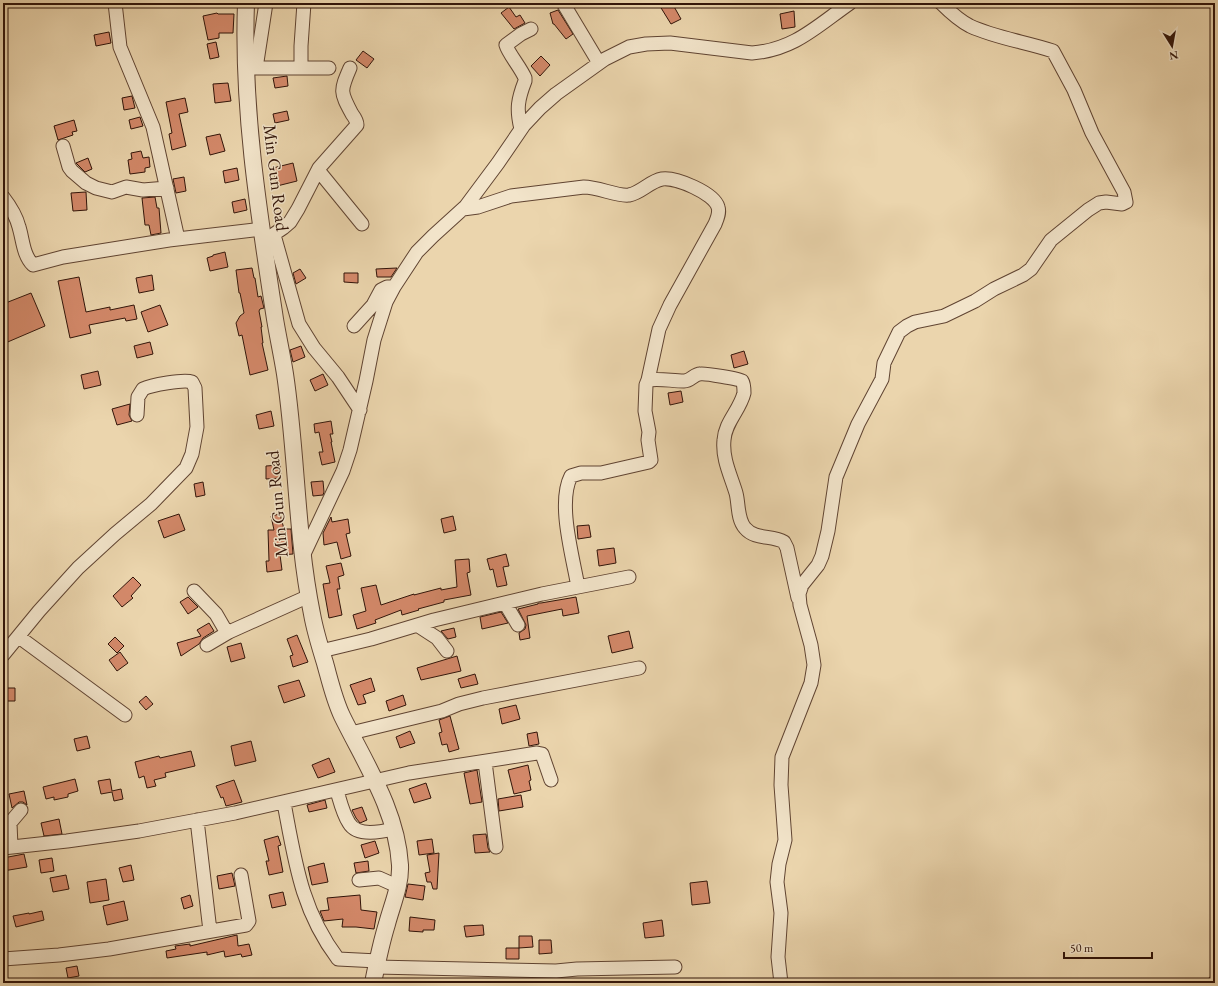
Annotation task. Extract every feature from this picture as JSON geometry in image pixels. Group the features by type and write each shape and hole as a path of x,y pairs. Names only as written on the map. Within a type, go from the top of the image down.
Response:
{"street":[{"path":"115,3 118,35 122,54 151,119 178,239"},
{"name":"Min Gun Road","path":"246,3 251,68 247,105 251,142 267,235 275,321 286,381 302,558 308,596 312,618 335,700 341,715 375,780 393,830 400,866 397,886 373,983"},
{"path":"266,3 251,68 329,68"},
{"path":"301,68 304,3"},
{"path":"563,3 599,63"},
{"path":"302,558 342,471 350,450 360,410 374,340 386,302 417,252 463,209 498,163 521,129 540,108 556,94 599,63 618,51 629,47 646,44 670,43 752,53 778,49 805,36 850,3"},
{"path":"799,599 800,590 818,565 824,550 838,469 845,457 858,424 882,379 884,362 899,332 915,322 944,316 1023,275 1031,269 1051,240 1099,203 1106,202 1122,204 1126,202 1124,192 1092,133 1074,90 1053,51 1002,37 969,25 941,3"},
{"path":"521,129 518,116 518,104 526,81 506,45 531,29"},
{"path":"3,197 16,216 27,258 33,265 63,257 178,239 267,235 284,228 290,222 318,170 357,125 344,100 342,92 343,84 350,68"},
{"path":"63,146 72,171 86,183 96,188 112,192 126,187 143,190 167,188"},
{"path":"318,170 362,224"},
{"path":"463,209 478,207 511,196 584,187 595,187 630,195 662,179 677,181 699,190 713,198 719,208 719,213 715,224 670,305 659,329 646,385 645,410 649,432 648,440 650,462 600,473 575,474 570,478 565,512 578,587"},
{"path":"267,235 299,324 314,348 338,377 360,410"},
{"path":"354,326 373,305 381,290 387,287 394,287"},
{"path":"648,380 688,381 695,375 702,373 734,378 742,381 744,391 743,396 729,423 724,439 723,446 725,460 737,495 743,525 749,532 756,535 779,539 784,542 787,548 811,645 814,664 811,683 782,757 780,785 785,840 779,864 777,882 780,913 778,958 781,983"},
{"path":"3,656 39,611 74,573 115,534 171,485 186,468 190,461 197,427 195,388 192,382 185,381 160,384 148,386 143,389 138,397 137,415"},
{"path":"321,651 505,603 578,587 629,578"},
{"path":"194,591 216,614 227,633"},
{"path":"207,645 227,633 308,596"},
{"path":"505,603 518,625"},
{"path":"417,625 437,638 447,651"},
{"path":"19,637 125,715"},
{"path":"351,733 442,711 458,704 482,698 638,668"},
{"path":"21,810 11,819 7,848 96,838 197,820 284,803 409,773 540,753 543,756 550,780"},
{"path":"485,762 496,848"},
{"path":"337,791 349,825 356,830 373,833 393,830"},
{"path":"284,803 301,887 317,926 338,959 377,964 556,971 576,969 675,967"},
{"path":"197,820 210,931"},
{"path":"3,959 59,955 109,949 242,926 248,923 248,916 241,875"},
{"path":"359,880 379,878 397,886"}],"building":[{"path":"658,3 672,3 681,19 671,24"},
{"path":"509,7 516,17 520,15 525,23 514,29 501,13"},
{"path":"558,10 573,34 566,39 553,24 550,13"},
{"path":"794,11 795,27 782,29 780,14"},
{"path":"217,13 234,14 233,33 219,33 219,38 208,40 203,16"},
{"path":"109,32 111,43 96,46 94,35"},
{"path":"216,42 219,57 210,59 207,44"},
{"path":"363,51 374,59 367,68 356,60"},
{"path":"541,56 550,65 540,76 531,66"},
{"path":"287,76 288,86 275,88 273,78"},
{"path":"228,83 231,101 215,103 213,84"},
{"path":"132,96 135,108 124,110 122,98"},
{"path":"185,98 188,112 179,114 186,146 172,150 169,134 172,133 166,102"},
{"path":"287,111 289,120 275,123 273,114"},
{"path":"140,117 143,126 131,129 129,120"},
{"path":"74,120 77,131 72,132 73,135 58,140 54,126"},
{"path":"220,134 225,151 210,155 206,137"},
{"path":"141,151 143,158 149,157 150,167 145,168 145,172 130,174 128,160 132,159 131,153"},
{"path":"88,158 92,169 85,172 76,163"},
{"path":"293,163 297,181 277,186 273,168"},
{"path":"237,168 239,180 225,183 223,171"},
{"path":"184,177 186,191 176,193 173,179"},
{"path":"86,192 87,210 73,211 71,193"},
{"path":"155,197 157,208 159,208 161,233 151,235 149,225 145,225 142,198"},
{"path":"245,199 247,210 234,213 232,202"},
{"path":"225,252 228,267 210,271 207,258"},
{"path":"252,268 258,297 261,296 264,308 260,309 259,311 262,327 262,343 268,370 250,375 242,335 239,336 236,323 240,316 244,313 239,293 236,270"},
{"path":"397,268 391,277 377,277 376,269"},
{"path":"300,269 306,278 296,284 293,273"},
{"path":"344,273 358,273 358,283 344,282"},
{"path":"152,275 154,290 139,293 136,278"},
{"path":"79,277 86,312 110,307 110,310 134,305 137,319 126,321 125,318 89,325 91,333 70,338 58,281"},
{"path":"31,293 45,326 3,344 3,304"},
{"path":"160,305 168,325 148,332 141,312"},
{"path":"150,342 153,354 137,358 134,346"},
{"path":"301,346 305,357 293,362 290,350"},
{"path":"744,351 748,364 734,368 731,355"},
{"path":"98,371 101,385 84,389 81,375"},
{"path":"323,374 328,385 315,391 310,380"},
{"path":"681,391 683,402 670,405 668,393"},
{"path":"130,404 129,415 132,421 117,425 112,409"},
{"path":"271,411 274,426 259,429 256,415"},
{"path":"331,421 333,434 330,434 335,462 322,465 319,452 323,452 319,432 315,433 314,424"},
{"path":"280,465 281,478 266,479 266,466"},
{"path":"323,481 323,495 313,496 311,482"},
{"path":"203,482 205,495 196,497 194,484"},
{"path":"179,514 185,530 164,538 158,521"},
{"path":"280,514 284,529 291,529 293,554 280,555 282,570 267,572 266,561 269,561 268,530 274,530 271,516"},
{"path":"453,516 456,530 444,533 441,519"},
{"path":"331,517 332,522 348,519 350,533 346,534 351,556 341,559 337,542 324,545 323,533"},
{"path":"589,525 591,537 578,539 577,526"},
{"path":"614,548 616,563 599,566 597,550"},
{"path":"506,554 509,566 503,567 507,585 497,587 493,569 490,570 487,559"},
{"path":"469,559 470,572 467,573 471,595 444,600 444,602 402,615 401,610 375,620 376,623 357,629 353,615 366,611 361,588 376,585 381,605 414,594 441,588 441,590 457,587 455,560"},
{"path":"341,563 344,575 338,577 340,589 337,589 342,615 329,618 323,584 330,583 326,566"},
{"path":"133,577 141,585 131,596 133,598 122,607 113,596"},
{"path":"188,597 198,607 188,614 180,602"},
{"path":"576,597 579,613 563,616 562,609 527,616 530,638 520,640 519,633 525,629 526,625 518,609 538,603"},
{"path":"501,612 508,623 482,629 480,617"},
{"path":"209,623 214,631 203,638 199,644 181,656 177,643 201,636 197,630"},
{"path":"454,628 456,637 448,639 441,631"},
{"path":"629,631 633,648 612,653 608,636"},
{"path":"297,635 308,662 293,667 290,656 293,655 287,639"},
{"path":"115,637 124,646 117,653 108,644"},
{"path":"241,643 245,658 231,662 227,647"},
{"path":"120,652 128,663 117,671 109,660"},
{"path":"457,656 461,671 421,680 417,668"},
{"path":"475,674 478,684 461,688 458,679"},
{"path":"371,678 375,691 363,695 366,703 358,705 350,685"},
{"path":"299,680 305,696 284,703 278,686"},
{"path":"3,688 15,688 15,701 3,701"},
{"path":"403,695 406,705 389,711 386,701"},
{"path":"146,696 153,704 146,710 139,702"},
{"path":"516,705 520,719 502,724 499,709"},
{"path":"450,716 459,749 449,752 447,744 442,745 439,733 442,732 439,720"},
{"path":"410,731 415,743 400,748 396,737"},
{"path":"537,732 539,744 529,746 527,734"},
{"path":"87,736 90,748 77,751 74,739"},
{"path":"251,741 256,761 235,766 231,746"},
{"path":"191,751 195,766 165,773 166,777 154,780 156,786 147,788 144,776 139,778 135,762 159,756 160,758"},
{"path":"329,758 335,772 318,778 312,765"},
{"path":"528,765 531,790 514,794 508,770"},
{"path":"477,770 482,802 470,804 464,773"},
{"path":"75,779 78,791 68,794 68,797 54,800 54,797 46,799 43,787"},
{"path":"110,779 112,791 121,789 123,799 114,801 112,792 101,794 98,781"},
{"path":"234,780 242,802 226,806 223,797 221,798 216,786"},
{"path":"426,783 431,798 414,803 409,789"},
{"path":"24,791 27,805 23,802 19,802 12,808 9,794"},
{"path":"521,795 523,807 499,811 498,799"},
{"path":"325,800 327,808 309,812 307,805"},
{"path":"362,807 367,820 360,823 352,810"},
{"path":"59,819 62,834 44,836 41,823"},
{"path":"486,834 490,852 475,853 473,835"},
{"path":"278,836 281,845 278,846 283,872 269,875 266,861 269,861 264,840"},
{"path":"432,839 434,853 419,855 417,841"},
{"path":"375,841 379,853 365,858 361,845"},
{"path":"439,853 437,889 433,889 431,882 427,882 425,873 430,872 427,855"},
{"path":"24,854 27,867 3,871 3,858"},
{"path":"52,858 54,871 41,873 39,860"},
{"path":"368,861 369,871 356,873 354,863"},
{"path":"324,863 328,882 312,885 308,867"},
{"path":"131,865 134,880 123,882 119,868"},
{"path":"232,873 235,886 219,889 217,876"},
{"path":"66,875 69,889 53,892 50,878"},
{"path":"106,879 109,900 90,903 87,882"},
{"path":"707,881 710,903 692,905 690,883"},
{"path":"408,884 425,886 423,900 405,897"},
{"path":"283,892 286,905 272,908 269,895"},
{"path":"190,895 193,906 184,909 181,898"},
{"path":"360,895 361,910 377,912 374,929 342,927 343,919 324,921 320,911 329,910 327,898"},
{"path":"124,901 128,920 107,925 103,906"},
{"path":"42,911 44,920 16,927 13,916"},
{"path":"410,917 435,920 434,930 423,930 423,932 409,931"},
{"path":"662,920 664,936 645,938 643,923"},
{"path":"483,925 484,935 466,937 464,926"},
{"path":"237,935 238,946 249,944 252,955 242,957 241,954 225,957 224,951 207,955 207,952 167,958 166,951 176,949 175,946 190,944 190,946"},
{"path":"519,936 532,936 533,947 519,948"},
{"path":"539,940 551,940 552,953 539,954"},
{"path":"506,948 519,948 519,959 506,959"},
{"path":"77,966 79,976 68,978 66,968"}]}
